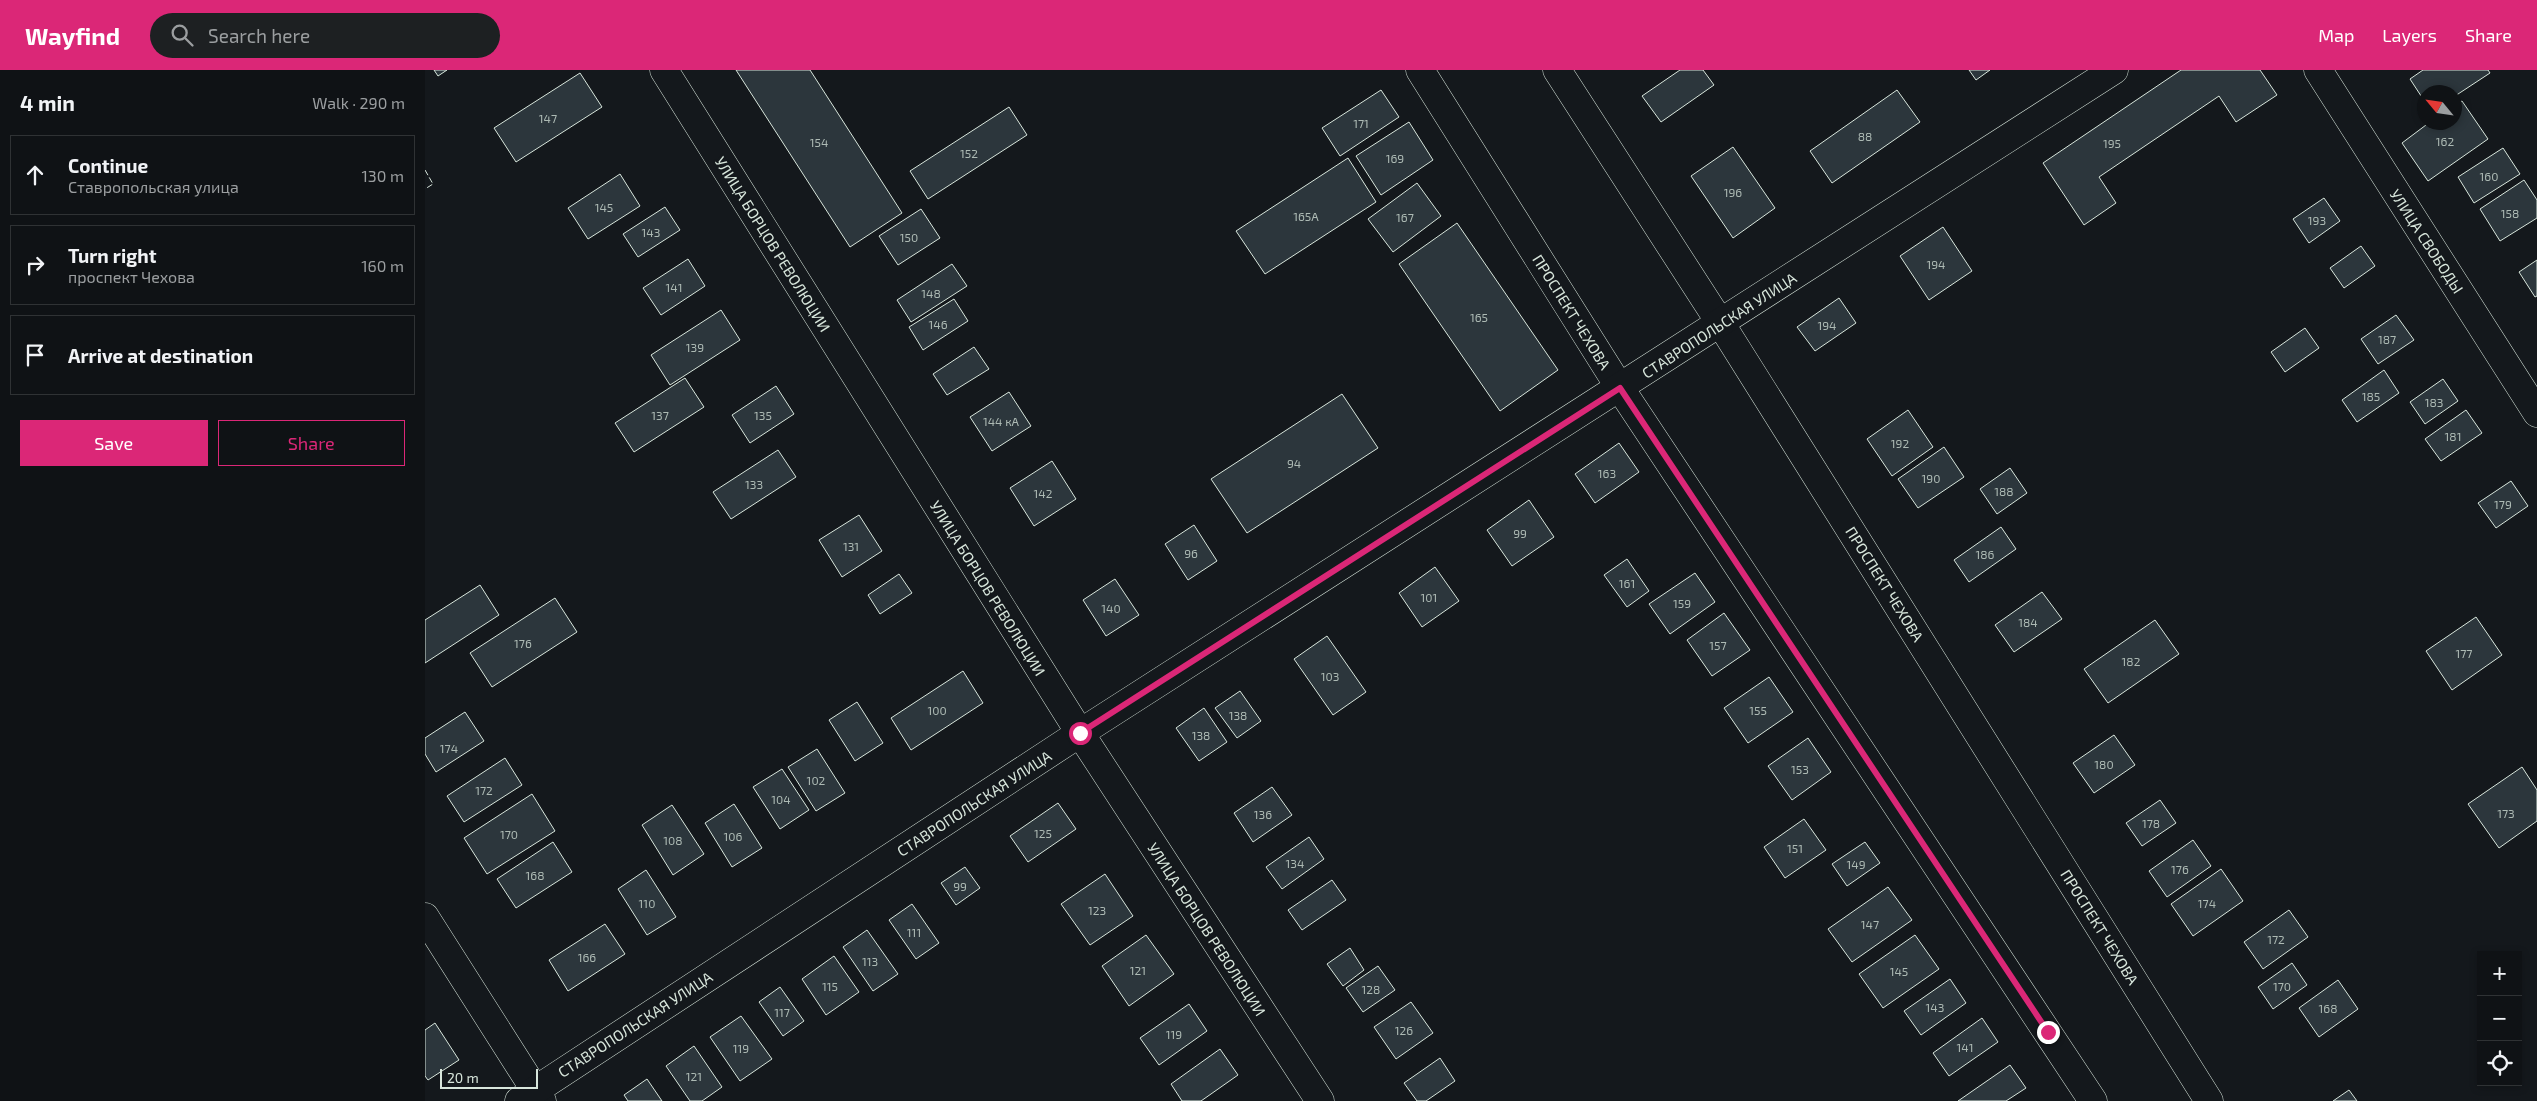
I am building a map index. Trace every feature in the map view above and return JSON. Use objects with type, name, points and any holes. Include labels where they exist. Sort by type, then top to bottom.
[{"type":"street","name":"УЛИЦА БОРЦОВ РЕВОЛЮЦИИ","points":[[664,70],[1080,733],[1319,1101]]},
{"type":"street","name":"ПРОСПЕКТ ЧЕХОВА","points":[[1420,70],[1620,388],[2093,1101]]},
{"type":"street","name":"ПРОСПЕКТ ЧЕХОВА","points":[[1557,70],[1721,324],[2209,1101]]},
{"type":"street","name":"СТАВРОПОЛЬСКАЯ УЛИЦА","points":[[532,1097],[1080,733],[1721,324],[2114,70]]},
{"type":"street","name":"УЛИЦА СВОБОДЫ","points":[[2318,70],[2537,412]]},
{"type":"street","points":[[425,918],[532,1097]]},
{"type":"building","points":[[434,70],[447,70],[438,76]]},
{"type":"building","points":[[736,70],[810,70],[902,213],[850,247]]},
{"type":"building","points":[[1680,70],[1703,70],[1714,85],[1661,122],[1642,96]]},
{"type":"building","points":[[1969,70],[1990,70],[1976,80]]},
{"type":"building","points":[[2181,70],[2260,70],[2277,95],[2236,122],[2219,96],[2099,177],[2116,203],[2084,225],[2043,163]]},
{"type":"building","points":[[2423,70],[2488,70],[2490,73],[2462,91],[2462,85],[2417,85],[2417,90],[2410,79]]},
{"type":"building","points":[[580,73],[602,107],[516,162],[494,128]]},
{"type":"building","points":[[1381,90],[1399,117],[1340,156],[1322,128]]},
{"type":"building","points":[[1897,90],[1920,122],[1832,183],[1810,151]]},
{"type":"building","points":[[2462,101],[2488,139],[2428,181],[2402,143],[2419,130],[2462,130]]},
{"type":"building","points":[[1009,107],[1027,135],[928,199],[910,171]]},
{"type":"building","points":[[1409,122],[1433,160],[1381,195],[1356,156]]},
{"type":"building","points":[[1733,147],[1775,208],[1733,238],[1691,176]]},
{"type":"building","points":[[2503,148],[2520,174],[2474,203],[2458,177]]},
{"type":"building","points":[[1348,158],[1376,202],[1265,274],[1236,231]]},
{"type":"building","points":[[620,174],[640,206],[588,239],[568,208]]},
{"type":"building","points":[[2524,180],[2537,200],[2537,218],[2500,241],[2480,209]]},
{"type":"building","points":[[1417,183],[1441,216],[1393,252],[1368,219]]},
{"type":"building","points":[[2324,198],[2340,221],[2309,243],[2293,219]]},
{"type":"building","points":[[665,207],[680,230],[638,257],[623,234]]},
{"type":"building","points":[[921,209],[940,238],[898,265],[879,236]]},
{"type":"building","points":[[1457,223],[1558,370],[1500,411],[1399,264]]},
{"type":"building","points":[[1943,227],[1972,271],[1929,300],[1900,256]]},
{"type":"building","points":[[2361,246],[2375,266],[2344,288],[2330,268]]},
{"type":"building","points":[[688,259],[705,286],[661,315],[643,288]]},
{"type":"building","points":[[2537,260],[2537,296],[2535,297],[2519,272]]},
{"type":"building","points":[[952,264],[967,286],[911,322],[897,300]]},
{"type":"building","points":[[1839,298],[1856,323],[1815,351],[1797,327]]},
{"type":"building","points":[[954,299],[968,321],[923,350],[909,327]]},
{"type":"building","points":[[721,310],[740,340],[670,385],[651,355]]},
{"type":"building","points":[[2396,315],[2414,340],[2378,364],[2361,339]]},
{"type":"building","points":[[2305,328],[2319,348],[2285,372],[2271,352]]},
{"type":"building","points":[[974,347],[989,369],[947,395],[933,374]]},
{"type":"building","points":[[2384,370],[2399,393],[2357,422],[2342,400]]},
{"type":"building","points":[[685,378],[704,407],[634,452],[615,423]]},
{"type":"building","points":[[2443,379],[2458,401],[2425,424],[2410,402]]},
{"type":"building","points":[[776,386],[794,414],[750,443],[732,415]]},
{"type":"building","points":[[1009,392],[1031,426],[992,451],[970,417]]},
{"type":"building","points":[[1342,394],[1378,448],[1247,533],[1211,479]]},
{"type":"building","points":[[1908,410],[1933,447],[1892,476],[1867,439]]},
{"type":"building","points":[[2466,410],[2482,433],[2441,461],[2425,439]]},
{"type":"building","points":[[1619,443],[1639,472],[1595,503],[1575,474]]},
{"type":"building","points":[[1944,447],[1964,477],[1918,508],[1898,479]]},
{"type":"building","points":[[778,450],[796,477],[731,519],[713,492]]},
{"type":"building","points":[[1052,461],[1076,499],[1034,526],[1010,488]]},
{"type":"building","points":[[2010,468],[2027,493],[1997,514],[1980,489]]},
{"type":"building","points":[[2511,481],[2528,506],[2496,528],[2478,503]]},
{"type":"building","points":[[1529,500],[1554,537],[1512,566],[1487,530]]},
{"type":"building","points":[[859,515],[882,551],[842,577],[819,540]]},
{"type":"building","points":[[1194,525],[1217,561],[1188,580],[1165,544]]},
{"type":"building","points":[[2001,527],[2016,549],[1969,582],[1954,560]]},
{"type":"building","points":[[1627,559],[1649,591],[1627,607],[1604,575]]},
{"type":"building","points":[[1435,567],[1459,601],[1422,627],[1399,593]]},
{"type":"building","points":[[1695,573],[1715,602],[1670,634],[1649,604]]},
{"type":"building","points":[[899,574],[912,593],[880,614],[868,595]]},
{"type":"building","points":[[1115,579],[1139,615],[1106,636],[1083,600]]},
{"type":"building","points":[[480,585],[499,615],[425,663],[425,620]]},
{"type":"building","points":[[2042,592],[2062,619],[2014,652],[1995,625]]},
{"type":"building","points":[[555,598],[577,632],[492,687],[470,653]]},
{"type":"building","points":[[1724,613],[1750,650],[1712,676],[1687,640]]},
{"type":"building","points":[[2476,617],[2502,655],[2452,690],[2426,651]]},
{"type":"building","points":[[2155,620],[2179,654],[2108,703],[2084,669]]},
{"type":"building","points":[[1327,636],[1366,692],[1333,715],[1294,659]]},
{"type":"building","points":[[963,671],[983,703],[911,750],[891,718]]},
{"type":"building","points":[[1769,677],[1793,712],[1748,743],[1724,708]]},
{"type":"building","points":[[1240,691],[1261,721],[1237,738],[1215,708]]},
{"type":"building","points":[[857,702],[883,743],[855,761],[829,720]]},
{"type":"building","points":[[1204,708],[1227,742],[1199,761],[1176,728]]},
{"type":"building","points":[[465,712],[484,741],[436,772],[425,754],[425,738]]},
{"type":"building","points":[[2114,735],[2135,765],[2094,793],[2073,763]]},
{"type":"building","points":[[1808,738],[1831,772],[1792,800],[1768,766]]},
{"type":"building","points":[[817,749],[845,793],[816,811],[788,767]]},
{"type":"building","points":[[505,758],[522,785],[464,822],[447,796]]},
{"type":"building","points":[[2522,767],[2537,790],[2537,821],[2499,848],[2468,804]]},
{"type":"building","points":[[782,769],[809,810],[780,829],[753,787]]},
{"type":"building","points":[[1272,787],[1292,815],[1253,842],[1234,813]]},
{"type":"building","points":[[532,794],[555,831],[487,874],[464,838]]},
{"type":"building","points":[[2160,800],[2176,823],[2142,846],[2126,823]]},
{"type":"building","points":[[1058,803],[1076,829],[1028,862],[1010,836]]},
{"type":"building","points":[[734,804],[762,848],[732,867],[705,823]]},
{"type":"building","points":[[672,805],[704,854],[673,875],[642,825]]},
{"type":"building","points":[[1804,819],[1826,850],[1785,878],[1764,847]]},
{"type":"building","points":[[1309,837],[1324,859],[1282,889],[1266,867]]},
{"type":"building","points":[[2193,840],[2211,866],[2167,897],[2149,871]]},
{"type":"building","points":[[553,842],[572,872],[516,908],[497,879]]},
{"type":"building","points":[[1865,842],[1880,863],[1847,886],[1832,864]]},
{"type":"building","points":[[965,867],[980,888],[956,905],[941,883]]},
{"type":"building","points":[[2221,869],[2243,901],[2193,936],[2171,904]]},
{"type":"building","points":[[646,870],[676,917],[647,935],[618,889]]},
{"type":"building","points":[[1105,874],[1133,916],[1090,945],[1061,904]]},
{"type":"building","points":[[1332,880],[1346,900],[1302,930],[1288,910]]},
{"type":"building","points":[[1888,887],[1912,920],[1852,962],[1828,929]]},
{"type":"building","points":[[912,904],[939,943],[916,959],[889,920]]},
{"type":"building","points":[[2289,910],[2308,937],[2263,969],[2244,942]]},
{"type":"building","points":[[605,924],[625,954],[568,991],[549,960]]},
{"type":"building","points":[[867,930],[898,974],[873,991],[843,947]]},
{"type":"building","points":[[1146,935],[1174,974],[1129,1006],[1102,966]]},
{"type":"building","points":[[1915,935],[1939,969],[1883,1008],[1859,974]]},
{"type":"building","points":[[1350,948],[1364,970],[1343,986],[1327,964]]},
{"type":"building","points":[[834,956],[859,992],[826,1015],[802,979]]},
{"type":"building","points":[[2292,963],[2307,985],[2273,1009],[2258,987]]},
{"type":"building","points":[[1378,966],[1395,990],[1363,1012],[1346,988]]},
{"type":"building","points":[[1950,979],[1966,1003],[1921,1035],[1904,1011]]},
{"type":"building","points":[[2338,980],[2358,1009],[2319,1037],[2299,1008]]},
{"type":"building","points":[[780,987],[804,1021],[783,1036],[759,1002]]},
{"type":"building","points":[[1411,1002],[1433,1033],[1396,1059],[1374,1027]]},
{"type":"building","points":[[1189,1004],[1207,1031],[1159,1065],[1140,1038]]},
{"type":"building","points":[[741,1016],[772,1059],[740,1081],[710,1037]]},
{"type":"building","points":[[1982,1018],[1998,1042],[1949,1076],[1933,1053]]},
{"type":"building","points":[[435,1023],[459,1060],[428,1080],[425,1076],[425,1030]]},
{"type":"building","points":[[694,1046],[722,1087],[702,1101],[690,1101],[666,1066]]},
{"type":"building","points":[[1220,1049],[1238,1075],[1201,1101],[1182,1101],[1171,1084]]},
{"type":"building","points":[[1440,1058],[1455,1081],[1426,1101],[1417,1101],[1404,1083]]},
{"type":"building","points":[[2010,1065],[2026,1088],[2006,1101],[1958,1101]]},
{"type":"building","points":[[647,1079],[662,1101],[628,1101],[624,1095]]},
{"type":"building","points":[[2349,1090],[2357,1101],[2333,1101]]},
{"type":"fence","points":[[425,170],[433,184],[425,189]]},
{"type":"route","points":[[1080,733],[1620,388],[2048,1032]]}]
